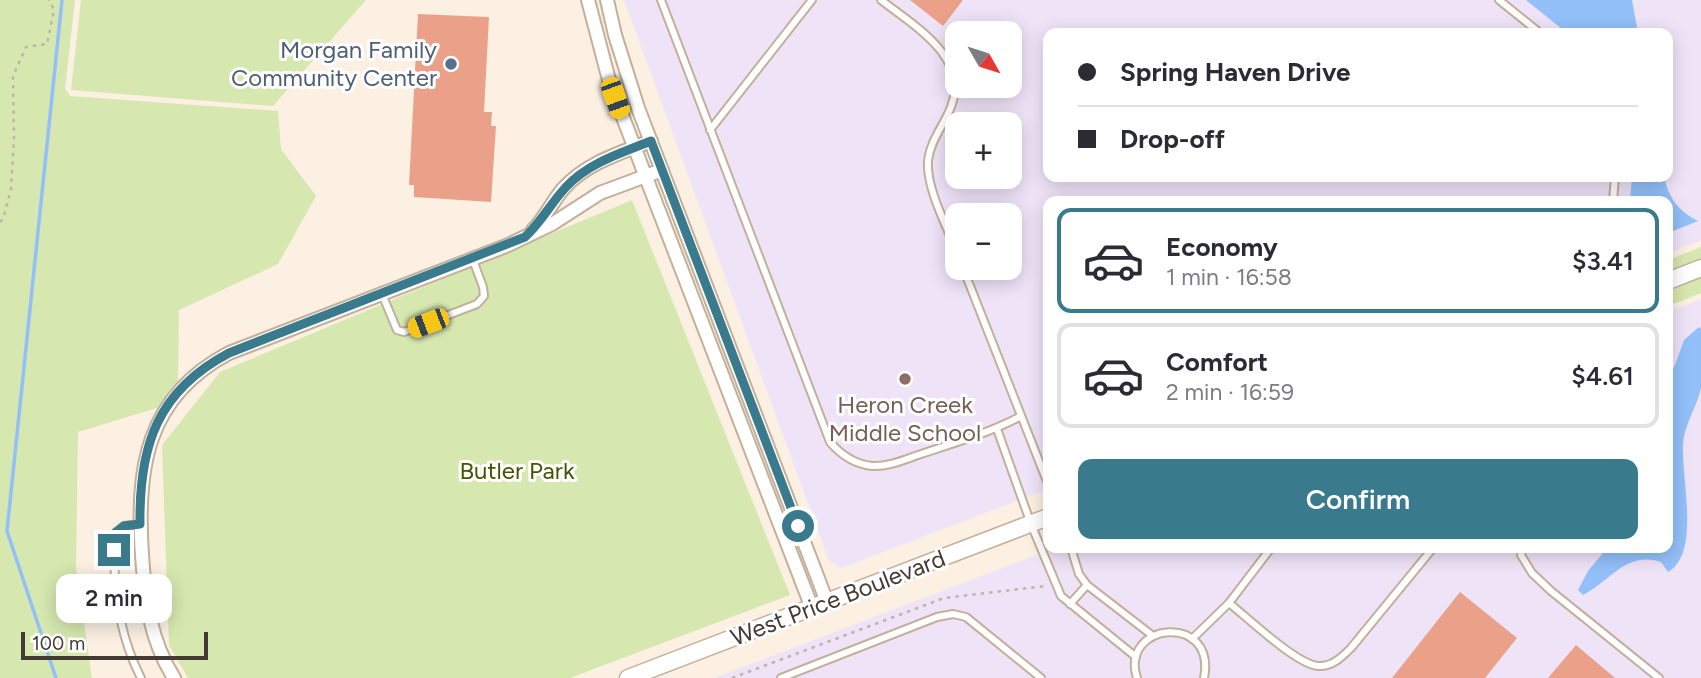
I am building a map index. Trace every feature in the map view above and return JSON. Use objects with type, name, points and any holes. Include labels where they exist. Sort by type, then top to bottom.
[{"type":"street","points":[[588,0],[609,80],[634,148],[819,605]]},
{"type":"street","points":[[607,0],[627,75],[819,605]]},
{"type":"street","points":[[525,237],[540,223],[572,180],[596,164],[651,141]]},
{"type":"street","points":[[174,678],[159,651],[149,620],[143,570],[140,492],[148,445],[163,412],[185,385],[214,361],[229,353],[525,237],[552,224],[600,193],[662,170]]},
{"type":"street","points":[[1673,279],[1701,268]]},
{"type":"street","name":"West Price Boulevard","points":[[628,678],[1043,519]]},
{"type":"lane","points":[[661,0],[825,432],[837,451],[863,465],[886,466],[997,429],[1021,416]]},
{"type":"lane","points":[[710,130],[813,0]]},
{"type":"lane","points":[[881,0],[940,48],[953,72],[954,97],[932,145],[928,170],[945,220]]},
{"type":"lane","points":[[1499,0],[1534,28]]},
{"type":"lane","points":[[382,293],[397,330],[404,332],[477,304],[484,296],[472,259]]},
{"type":"lane","points":[[968,280],[1043,471]]},
{"type":"lane","points":[[997,429],[1031,524],[1061,596],[1136,657]]},
{"type":"lane","points":[[140,524],[124,526],[115,533],[113,567],[120,618],[132,661],[141,678]]},
{"type":"lane","points":[[1073,553],[1079,574],[1087,584],[1153,636]]},
{"type":"lane","points":[[1192,639],[1228,603],[1267,553]]},
{"type":"lane","points":[[1228,603],[1303,662],[1320,666],[1337,661],[1351,648],[1429,553]]},
{"type":"lane","points":[[1521,553],[1532,573],[1551,591],[1659,678]]},
{"type":"lane","points":[[1070,604],[1087,584]]},
{"type":"lane","points":[[781,678],[937,617],[953,614],[966,617],[1041,678]]},
{"type":"lane","points":[[1137,678],[1136,657],[1142,645],[1153,636],[1166,631],[1180,632],[1192,639],[1201,649],[1206,663],[1204,678]]},
{"type":"path","points":[[0,222],[11,189],[14,140],[13,76],[26,47],[47,44],[54,10],[49,0]]},
{"type":"shaded area","name":"Heron Creek Middle School","points":[[624,0],[1701,0],[1701,241],[1673,251],[1673,196],[1043,196],[1043,491],[841,568],[829,561]]},
{"type":"shaded area","points":[[1701,299],[1701,678],[714,678],[1043,553],[1673,553],[1673,310]]},
{"type":"green space","points":[[0,0],[75,0],[65,89],[70,96],[278,111],[281,149],[316,196],[278,264],[179,310],[178,382],[157,408],[78,432],[76,568],[92,678],[0,678]]},
{"type":"green space","points":[[81,0],[366,0],[273,106],[71,90]]},
{"type":"green space","name":"Butler Park","points":[[632,200],[790,595],[570,678],[188,678],[169,645],[162,445],[220,372]]},
{"type":"green space","points":[[1701,247],[1701,260],[1673,271],[1673,258]]},
{"type":"green space","points":[[1701,276],[1701,293],[1673,304],[1673,286]]},
{"type":"water","points":[[1526,0],[1632,0],[1637,28],[1561,28]]},
{"type":"water","points":[[1632,182],[1666,182],[1672,196],[1630,196]]},
{"type":"water","points":[[1673,199],[1685,213],[1698,221],[1673,231]]},
{"type":"water","points":[[1699,327],[1701,329],[1701,388],[1683,444],[1687,514],[1684,549],[1678,562],[1668,572],[1661,562],[1638,560],[1583,595],[1578,590],[1588,571],[1603,553],[1673,553],[1673,368],[1684,340]]},
{"type":"building","points":[[910,0],[963,0],[943,26]]},
{"type":"building","name":"Morgan Family Community Center","points":[[418,14],[489,17],[484,112],[492,112],[491,126],[496,126],[491,202],[414,197],[414,185],[409,185]]},
{"type":"building","points":[[1460,592],[1517,638],[1485,678],[1392,678]]},
{"type":"building","points":[[1576,645],[1615,678],[1548,678]]},
{"type":"waterway","points":[[56,678],[7,531],[62,0]]},
{"type":"place","name":"Morgan Family Community Center","points":[[451,64]]},
{"type":"place","name":"Heron Creek Middle School","points":[[905,379]]},
{"type":"route","points":[[114,550],[115,533],[124,526],[140,524],[141,475],[148,445],[163,412],[185,385],[214,361],[525,237],[540,223],[564,189],[582,172],[651,141],[798,526]]}]
